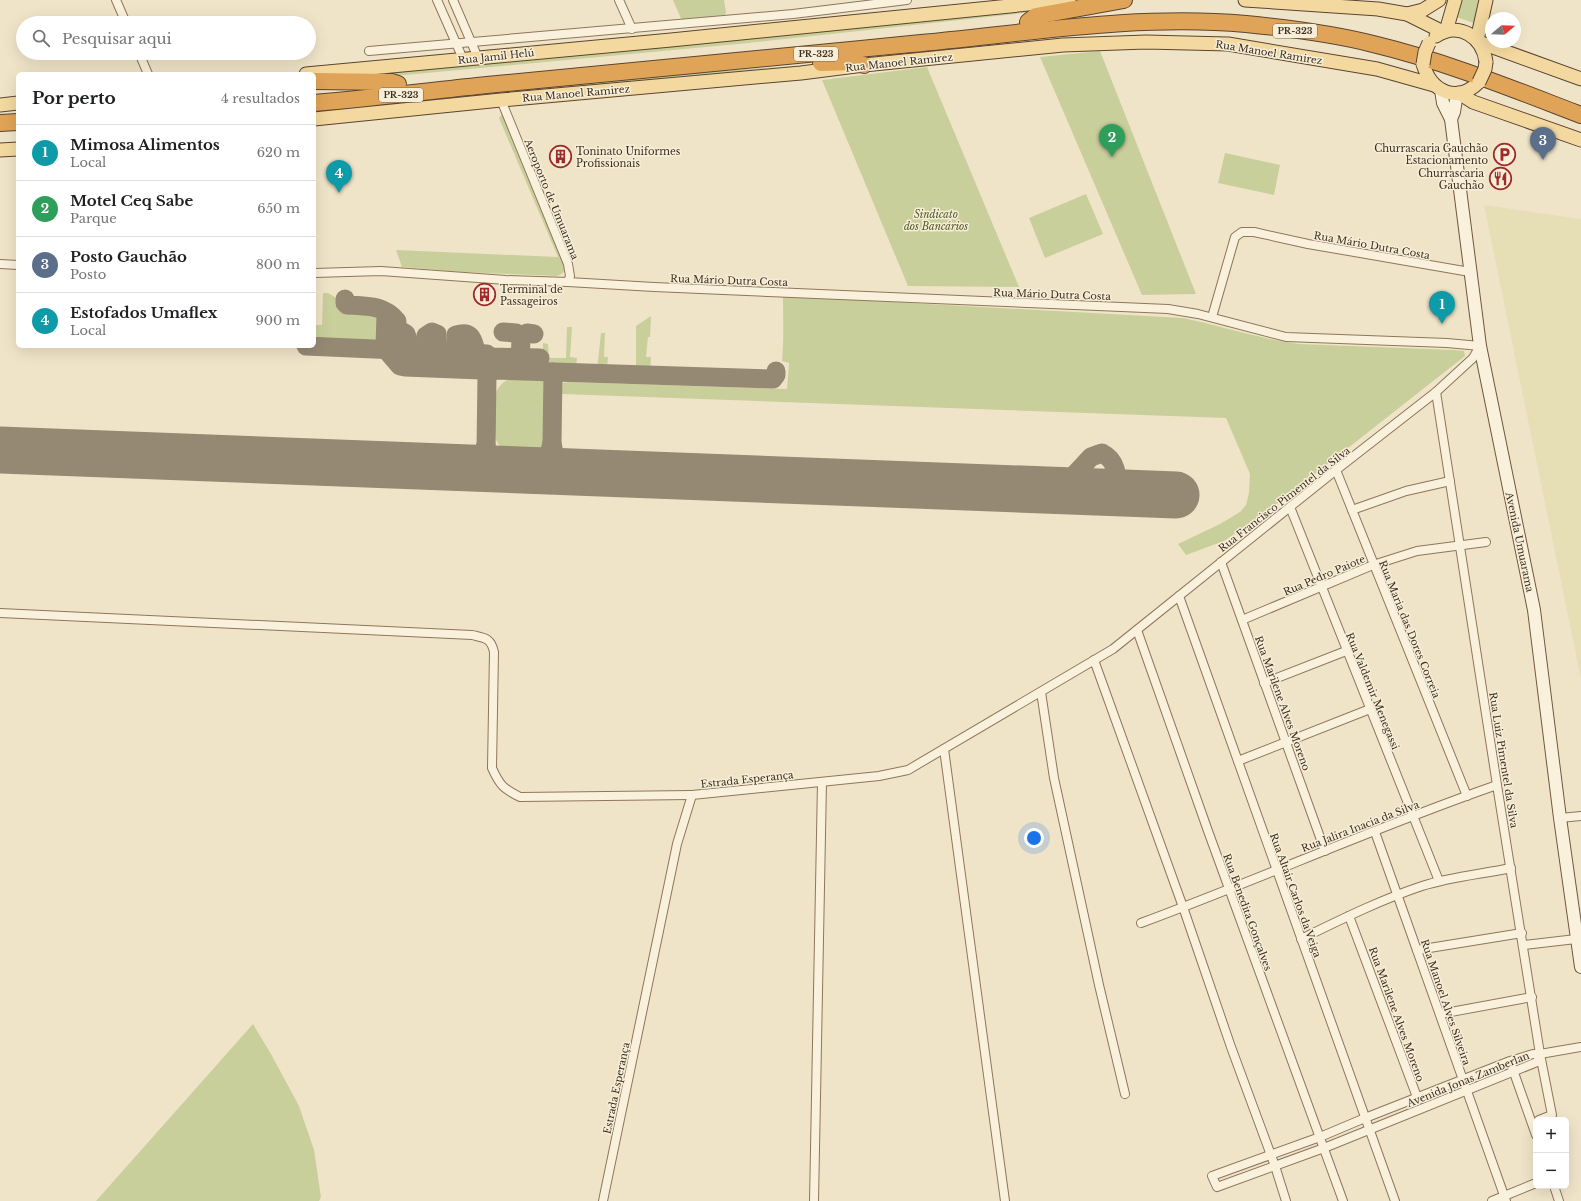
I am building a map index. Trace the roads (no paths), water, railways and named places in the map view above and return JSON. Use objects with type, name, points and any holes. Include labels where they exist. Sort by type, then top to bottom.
[{"type":"highway","points":[[1028,22],[1036,16],[1124,0]]},
{"type":"highway","name":"PR-323","points":[[316,93],[1133,12],[1200,12],[1243,14],[1363,32],[1404,42],[1443,54],[1581,104]]},
{"type":"highway","name":"PR-323","points":[[316,104],[488,85],[754,60],[1100,24],[1151,21],[1246,24],[1370,43],[1396,50],[1492,82],[1581,115]]},
{"type":"highway","points":[[754,60],[767,64],[855,62],[864,65]]},
{"type":"highway","points":[[317,77],[392,82],[398,84]]},
{"type":"highway","points":[[0,123],[16,122]]},
{"type":"highway","points":[[0,133],[16,131]]},
{"type":"main road","name":"Rua Jamil Helú","points":[[317,77],[463,59],[671,40],[1069,0]]},
{"type":"main road","points":[[1245,0],[1378,10],[1406,14],[1445,32]]},
{"type":"main road","points":[[1406,14],[1423,10],[1439,0]]},
{"type":"main road","points":[[1445,32],[1455,0]]},
{"type":"main road","points":[[1458,93],[1468,90],[1479,82],[1483,76],[1486,62],[1485,54],[1478,41],[1486,0]]},
{"type":"main road","points":[[1581,79],[1478,41],[1463,31],[1455,30],[1445,32],[1429,43],[1425,52],[1423,64],[1429,79],[1437,87],[1458,93],[1473,102],[1581,140]]},
{"type":"main road","name":"Rua Manoel Ramirez","points":[[316,120],[501,100],[801,73],[864,65],[1063,45],[1146,42],[1228,44],[1377,69],[1437,87]]},
{"type":"main road","points":[[0,105],[16,103]]},
{"type":"main road","points":[[0,150],[16,149]]},
{"type":"street","points":[[116,0],[123,16]]},
{"type":"street","points":[[437,0],[463,59]]},
{"type":"street","points":[[453,0],[478,58]]},
{"type":"street","points":[[619,0],[632,29]]},
{"type":"street","points":[[369,51],[794,14],[907,0]]},
{"type":"street","points":[[142,60],[147,72]]},
{"type":"street","name":"Avenida Umuarama","points":[[1437,87],[1451,119],[1480,346],[1534,610],[1560,818],[1579,939],[1581,967]]},
{"type":"street","name":"Avenida Umuarama","points":[[1451,119],[1458,93]]},
{"type":"street","name":"Aeroporto de Umuarama","points":[[501,100],[568,264],[570,276],[568,282]]},
{"type":"street","name":"Rua Mário Dutra Costa","points":[[568,282],[654,287],[1168,308],[1212,317],[1235,237],[1242,232],[1254,232],[1308,244],[1470,272]]},
{"type":"street","points":[[0,264],[16,265]]},
{"type":"street","points":[[316,273],[381,271],[506,280],[568,282]]},
{"type":"street","points":[[1212,317],[1286,337],[1480,346]]},
{"type":"street","name":"Rua Francisco Pimentel da Silva","points":[[1094,660],[1113,649],[1336,470],[1436,392],[1473,358],[1480,346]]},
{"type":"street","name":"Rua Luiz Pimentel da Silva","points":[[1436,392],[1540,1054],[1552,1115],[1546,1117]]},
{"type":"street","name":"Rua Maria das Dores Correia","points":[[1336,470],[1467,796]]},
{"type":"street","points":[[1352,510],[1406,491],[1450,481]]},
{"type":"street","name":"Rua Valdemir Menegassi","points":[[1290,507],[1346,651],[1439,881]]},
{"type":"street","name":"Rua Pedro Paiote","points":[[1242,620],[1373,565],[1418,551],[1486,542]]},
{"type":"street","name":"Rua Marilene Alves Moreno","points":[[1222,562],[1325,851]]},
{"type":"street","name":"Rua Altair Carlos da Veiga","points":[[1179,596],[1395,1201]]},
{"type":"street","points":[[0,613],[472,635],[483,637],[489,640],[494,652],[492,768],[496,778],[505,789],[520,797],[692,795]]},
{"type":"street","name":"Rua Benedita Gonçalves","points":[[1137,630],[1229,889],[1343,1201]]},
{"type":"street","points":[[1264,683],[1346,651]]},
{"type":"street","points":[[1094,660],[1183,907],[1231,1047],[1275,1166],[1286,1201]]},
{"type":"street","name":"Estrada Esperança","points":[[603,1201],[677,844],[692,795],[879,776],[908,770],[1094,660]]},
{"type":"street","points":[[1041,692],[1054,778],[1124,1094]]},
{"type":"street","points":[[1238,761],[1370,709]]},
{"type":"street","points":[[944,749],[1005,1201]]},
{"type":"street","points":[[814,1201],[822,782]]},
{"type":"street","name":"Rua Jalira Inacia da Silva","points":[[1140,922],[1183,907],[1497,785]]},
{"type":"street","points":[[1560,818],[1581,816]]},
{"type":"street","name":"Rua Manoel Alves Silveira","points":[[1375,832],[1505,1199]]},
{"type":"street","points":[[1301,939],[1398,895],[1439,881],[1511,868]]},
{"type":"street","name":"Rua Marilene Alves Moreno","points":[[1349,916],[1416,1097]]},
{"type":"street","points":[[1417,950],[1522,933]]},
{"type":"street","points":[[1524,945],[1579,939]]},
{"type":"street","points":[[1440,1014],[1532,997]]},
{"type":"street","points":[[1540,1054],[1581,1047]]},
{"type":"street","name":"Avenida Jonas Zamberlan","points":[[1533,1054],[1540,1054],[1537,1062],[1324,1148],[1217,1187],[1212,1176],[1320,1137],[1365,1118],[1510,1061],[1533,1054]]},
{"type":"street","points":[[1510,1061],[1533,1117]]},
{"type":"street","points":[[1492,1201],[1505,1199],[1533,1185]]},
{"type":"street","points":[[1555,1189],[1559,1201]]},
{"type":"place","name":"Churrascaria Gauchão Estacionamento","points":[[1504,154]]},
{"type":"place","name":"Toninato Uniformes Profissionais","points":[[560,157]]},
{"type":"place","name":"Motel Ceq Sabe","points":[[1112,157]]},
{"type":"place","name":"Posto Gauchão","points":[[1543,160]]},
{"type":"place","name":"Churrascaria Gauchão","points":[[1500,179]]},
{"type":"place","name":"Estofados Umaflex","points":[[339,193]]},
{"type":"place","name":"Terminal de Passageiros","points":[[484,295]]},
{"type":"place","name":"Mimosa Alimentos","points":[[1442,324]]},
{"type":"park label","name":"Sindicato dos Bancários","points":[[936,220]]}]
